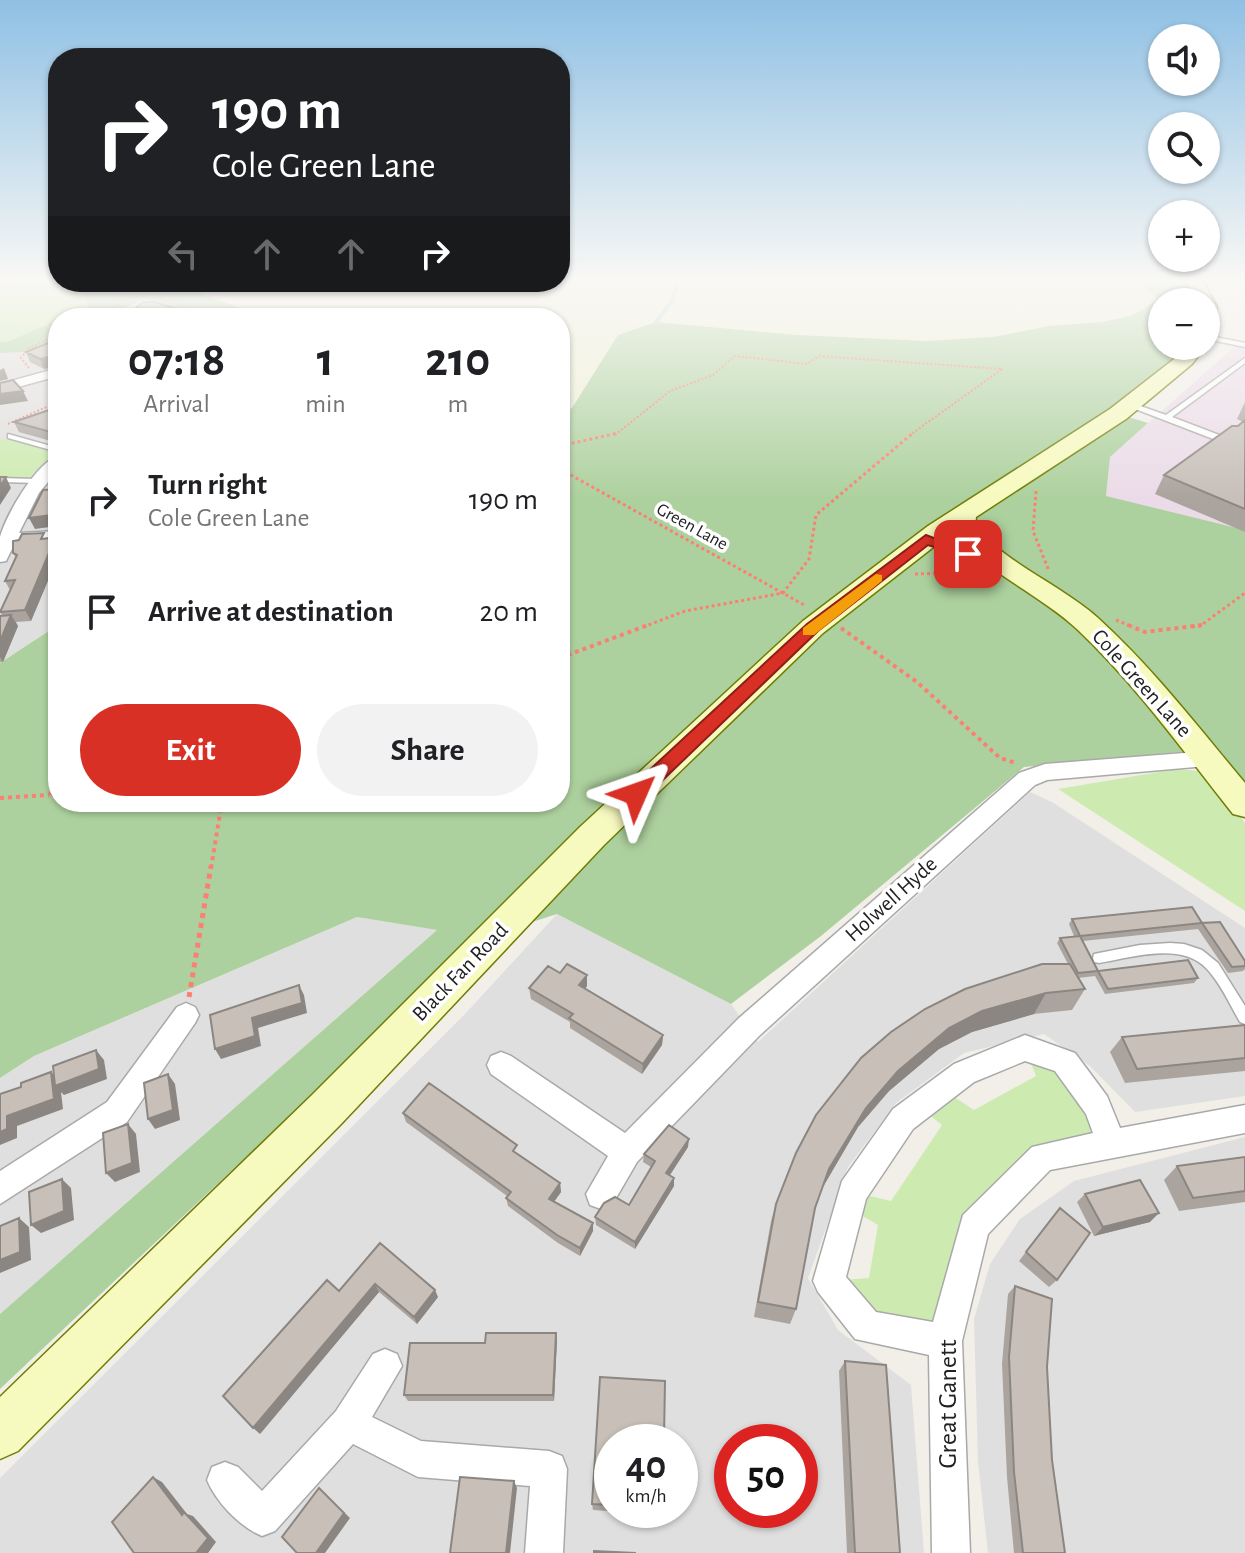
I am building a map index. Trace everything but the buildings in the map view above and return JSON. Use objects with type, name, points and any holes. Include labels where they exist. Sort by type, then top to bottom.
[{"type":"main road","points":[[932,535],[1127,407],[1185,360]]},
{"type":"main road","name":"Cole Green Lane","points":[[964,513],[963,527],[968,536],[1012,580]]},
{"type":"main road","name":"Cole Green Lane","points":[[932,535],[990,560],[1012,580],[1089,625],[1210,759],[1245,805]]},
{"type":"main road","name":"Black Fan Road","points":[[0,1433],[327,1109],[592,836],[813,627],[932,535]]},
{"type":"street","points":[[0,388],[48,375]]},
{"type":"street","points":[[0,557],[24,501],[48,471]]},
{"type":"street","points":[[9,538],[48,536]]},
{"type":"street","name":"Holwell Hyde","points":[[601,1194],[627,1152],[749,1027],[1027,779],[1045,772],[1210,759]]},
{"type":"street","points":[[0,1189],[117,1112],[186,1015]]},
{"type":"street","points":[[945,1341],[867,1327],[829,1281],[853,1192],[903,1119],[964,1073],[1025,1048],[1065,1062],[1097,1106],[1112,1145]]},
{"type":"street","points":[[501,1065],[627,1152]]},
{"type":"street","name":"Great Ganett","points":[[951,1553],[945,1341],[974,1226],[1042,1157],[1245,1119]]},
{"type":"street","points":[[225,1480],[262,1518],[348,1423],[385,1366]]},
{"type":"street","points":[[348,1423],[418,1459],[549,1469],[544,1553]]},
{"type":"lane","points":[[1167,418],[1245,360]]},
{"type":"lane","points":[[1127,407],[1153,418]]},
{"type":"lane","points":[[1127,407],[1167,418],[1224,440]]},
{"type":"lane","points":[[11,436],[48,447]]},
{"type":"lane","points":[[0,480],[37,481]]},
{"type":"lane","points":[[1099,958],[1175,949],[1193,952],[1208,961],[1245,1018]]},
{"type":"path","points":[[570,444],[614,436],[670,391],[713,375],[735,356],[807,364],[819,356],[1002,369],[929,419],[816,515],[809,559],[783,593],[685,611],[570,654]]},
{"type":"path","points":[[1042,463],[1034,497],[1033,531],[1052,576]]},
{"type":"path","name":"Green Lane","points":[[570,475],[810,609]]},
{"type":"path","points":[[913,575],[951,573],[1012,580]]},
{"type":"path","points":[[1108,616],[1145,632],[1200,626],[1245,593]]},
{"type":"path","points":[[832,622],[917,682],[1000,758],[1045,772]]},
{"type":"path","points":[[0,798],[48,795]]},
{"type":"path","points":[[186,1015],[220,812]]},
{"type":"shaded area","points":[[0,353],[48,353],[48,632],[0,663]]},
{"type":"shaded area","points":[[1227,353],[1245,353],[1245,530],[1106,497],[1110,457]]},
{"type":"shaded area","points":[[1030,792],[1052,802],[1245,928],[1245,1096],[1135,1112],[1090,1066],[1044,1034],[964,1053],[896,1103],[848,1167],[808,1278],[838,1330],[911,1385],[924,1553],[0,1553],[0,1478],[464,1015],[557,914],[731,1004],[758,1042]]},
{"type":"shaded area","points":[[357,917],[437,930],[0,1314],[0,1078],[34,1056]]},
{"type":"shaded area","points":[[1245,1137],[1245,1553],[988,1553],[978,1462],[974,1319],[990,1264],[1020,1219],[1074,1181]]},
{"type":"green space","points":[[570,353],[606,353],[572,408],[570,409]]},
{"type":"green space","points":[[606,353],[1148,353],[1148,360],[1178,360],[1119,414],[1148,423],[1110,457],[1106,496],[1245,530],[1245,795],[1211,749],[1024,767],[821,936],[731,1004],[557,914],[476,940],[0,1389],[0,1314],[437,930],[357,917],[34,1056],[0,1078],[0,663],[48,632],[48,812],[570,812],[570,409]]},
{"type":"green space","points":[[0,439],[48,451],[48,460],[27,479],[0,478]]},
{"type":"green space","points":[[1177,769],[1199,771],[1213,778],[1245,823],[1245,911],[1058,789]]},
{"type":"green space","points":[[1025,1048],[1065,1062],[1112,1145],[1042,1157],[974,1226],[945,1341],[867,1327],[829,1281],[869,1278],[878,1225],[849,1208],[853,1192],[891,1201],[942,1125],[919,1107],[942,1089],[974,1110],[1036,1076]]},
{"type":"slow traffic","points":[[809,631],[876,578]]},
{"type":"route","points":[[636,794],[813,627],[926,540],[968,554]]}]
